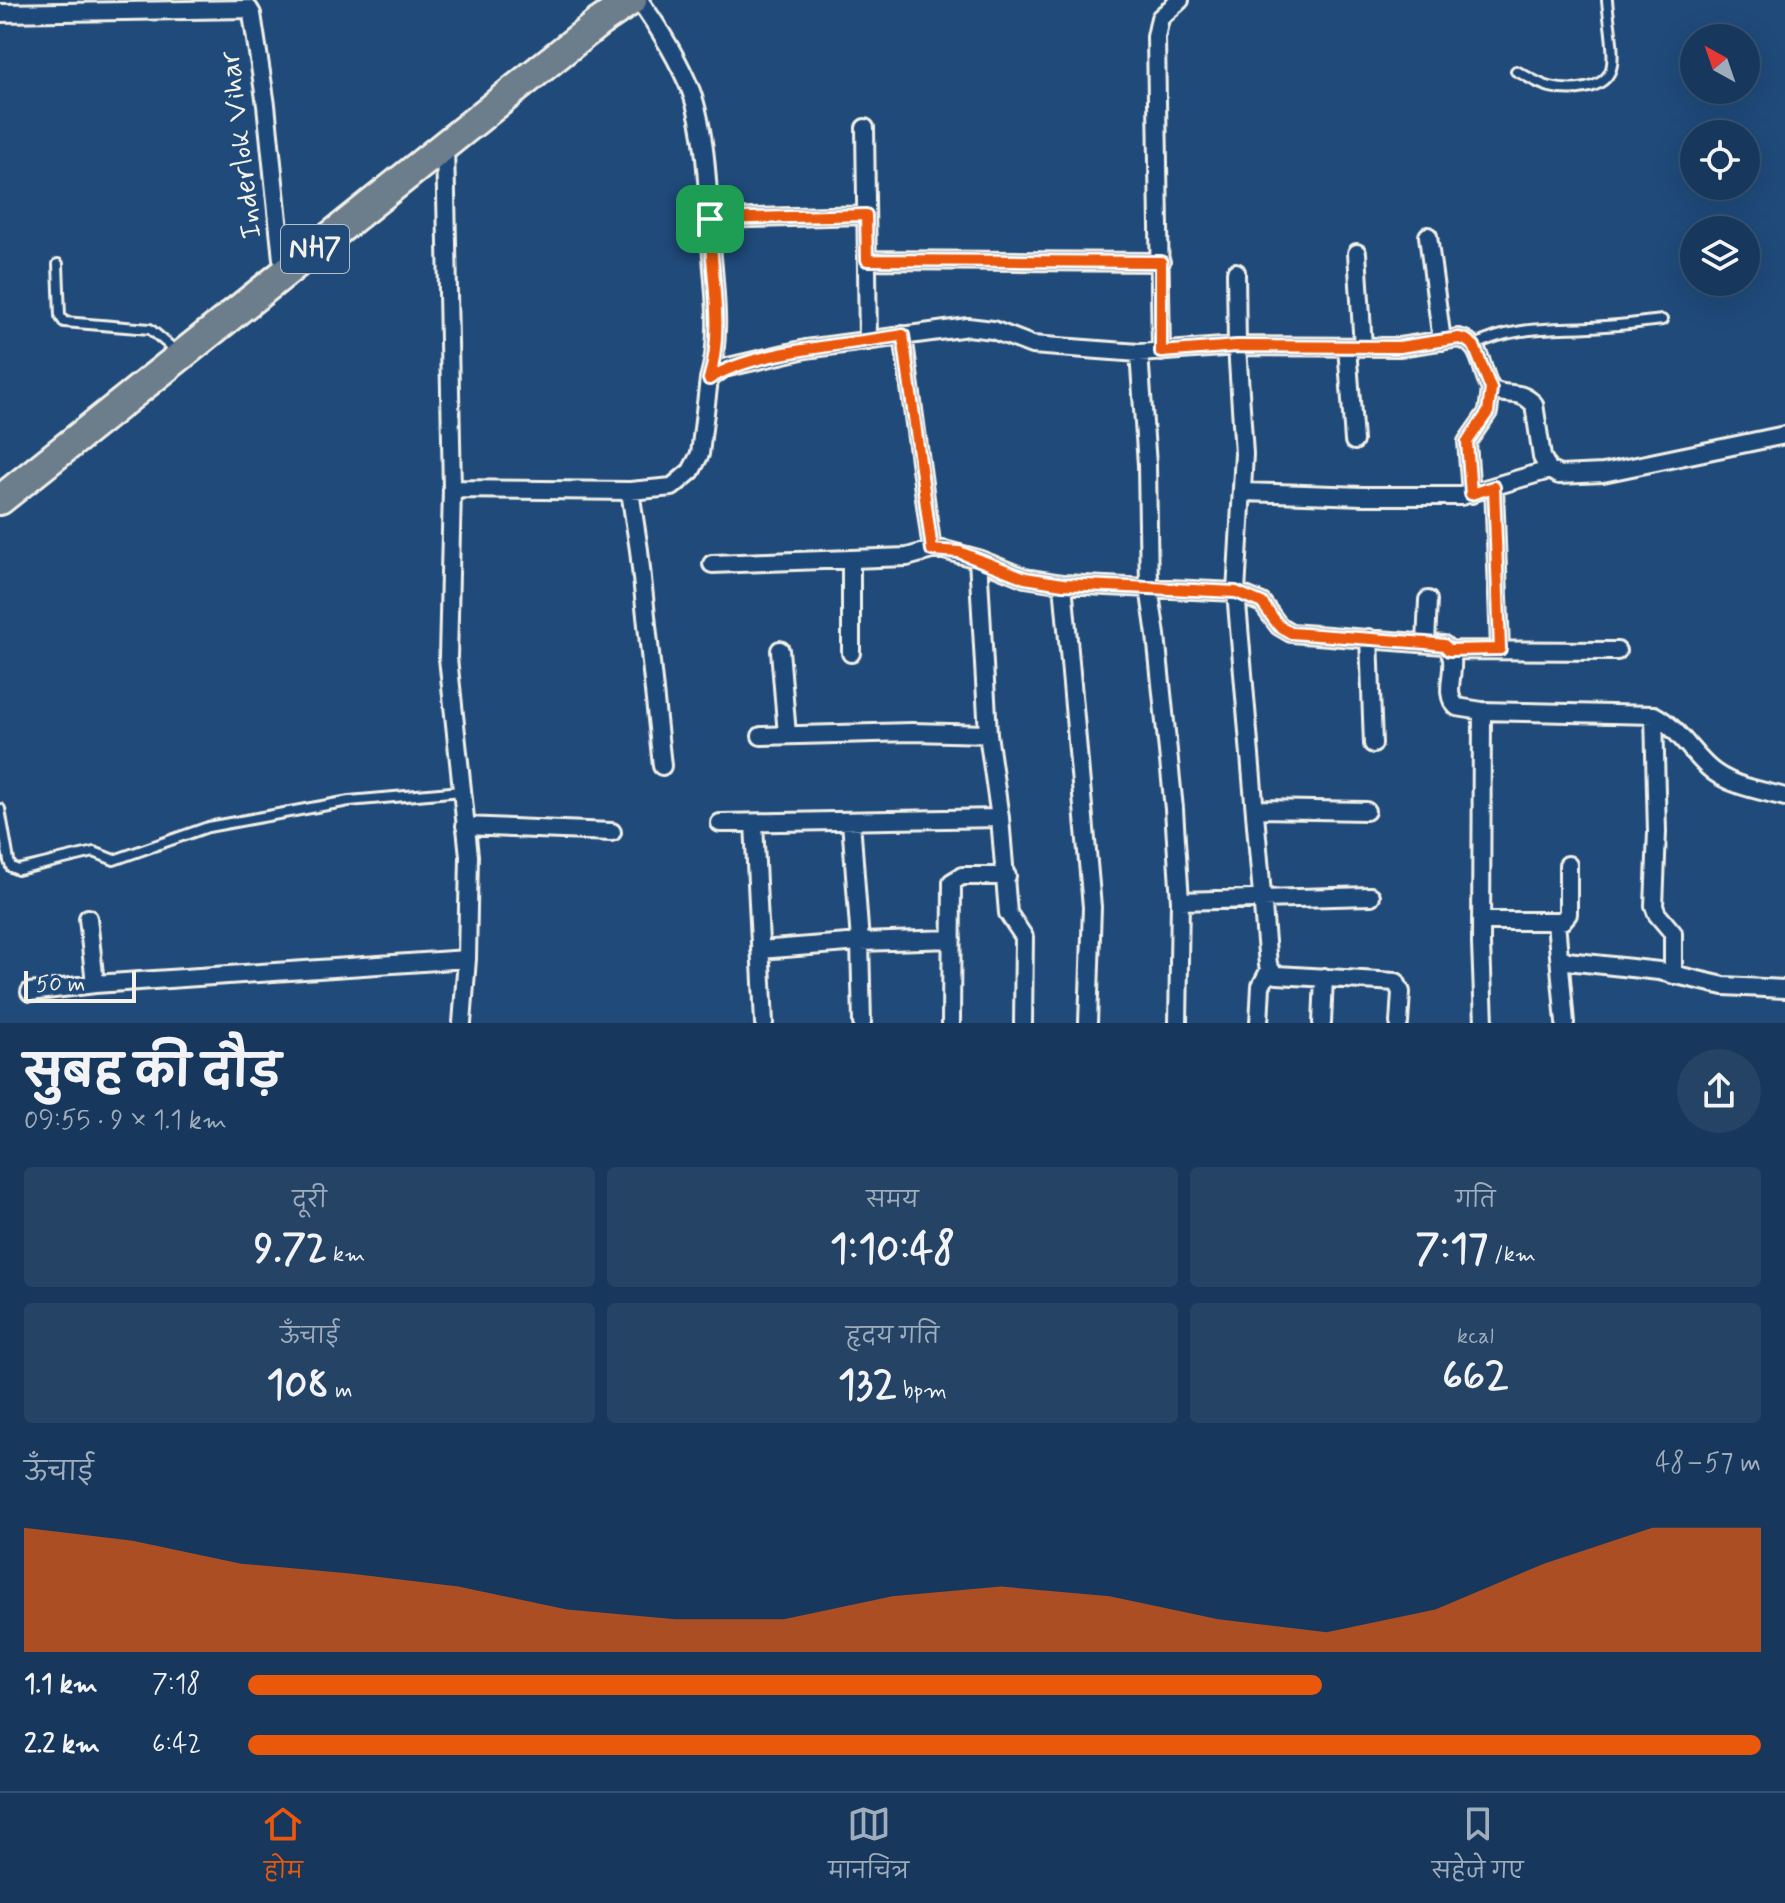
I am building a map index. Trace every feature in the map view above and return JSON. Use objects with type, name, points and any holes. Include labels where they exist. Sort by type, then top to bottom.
[{"type":"highway","name":"NH7","points":[[0,500],[445,145],[600,0]]},
{"type":"highway","name":"NH7","points":[[0,478],[497,94],[632,0]]},
{"type":"street","points":[[452,489],[630,491],[672,487],[691,471],[700,454],[716,332],[710,219],[698,117],[690,90],[658,28],[639,0]]},
{"type":"street","points":[[1161,352],[1156,37],[1160,18],[1180,0]]},
{"type":"street","points":[[0,13],[73,6]]},
{"type":"street","name":"Inderlok Vihar","points":[[73,6],[244,7],[250,10],[266,105],[282,259]]},
{"type":"street","points":[[865,128],[868,341]]},
{"type":"street","points":[[445,145],[452,489],[448,658],[469,856],[462,1023]]},
{"type":"street","points":[[710,219],[866,215]]},
{"type":"street","points":[[1428,236],[1442,341]]},
{"type":"street","points":[[1354,441],[1357,253]]},
{"type":"street","points":[[867,260],[1161,262]]},
{"type":"street","points":[[1236,272],[1244,454],[1236,592],[1270,969],[1261,986],[1259,1023]]},
{"type":"street","points":[[709,379],[724,368],[806,349],[983,327],[1032,345],[1139,353],[1237,346],[1399,347],[1459,338],[1474,346],[1491,389],[1488,412],[1467,442],[1471,494]]},
{"type":"street","points":[[903,335],[932,550]]},
{"type":"street","points":[[1139,353],[1147,465],[1149,587],[1174,809],[1180,901],[1178,1023]]},
{"type":"street","points":[[1491,389],[1520,393],[1534,404],[1539,447],[1549,470],[1559,475],[1603,473],[1785,435]]},
{"type":"street","points":[[1244,492],[1461,496],[1549,470]]},
{"type":"street","points":[[1494,487],[1500,649]]},
{"type":"street","points":[[630,491],[662,766]]},
{"type":"street","points":[[712,564],[907,557],[932,550],[959,552],[1025,578],[1063,584],[1236,592],[1262,603],[1279,626],[1291,633],[1444,645],[1449,650],[1452,664],[1452,702],[1457,707],[1482,711],[1654,715],[1672,728],[1708,767],[1726,780],[1785,797]]},
{"type":"street","points":[[851,559],[851,653]]},
{"type":"street","points":[[978,559],[988,734],[1007,876],[1008,913],[1024,937],[1023,1023]]},
{"type":"street","points":[[1063,584],[1092,907],[1088,1023]]},
{"type":"street","points":[[1426,643],[1428,600]]},
{"type":"street","points":[[1369,638],[1373,744]]},
{"type":"street","points":[[780,650],[787,735]]},
{"type":"street","points":[[1449,650],[1617,651]]},
{"type":"street","points":[[1482,711],[1484,1023]]},
{"type":"street","points":[[1654,715],[1657,832],[1654,906],[1673,933],[1673,975]]},
{"type":"street","points":[[761,736],[912,732],[988,734]]},
{"type":"street","points":[[1256,809],[1366,811]]},
{"type":"street","points":[[720,823],[1000,818]]},
{"type":"street","points":[[851,821],[860,942],[862,1023]]},
{"type":"street","points":[[754,823],[764,1023]]},
{"type":"street","points":[[465,826],[612,832]]},
{"type":"street","points":[[1481,921],[1556,922],[1566,919],[1568,865]]},
{"type":"street","points":[[951,1023],[954,879],[962,876],[1007,876]]},
{"type":"street","points":[[1180,901],[1371,896]]},
{"type":"street","points":[[88,918],[95,984]]},
{"type":"street","points":[[1556,922],[1565,1023]]},
{"type":"street","points":[[760,950],[952,939]]},
{"type":"street","points":[[1559,956],[1567,961],[1673,975],[1724,986],[1785,989]]},
{"type":"street","points":[[30,992],[95,984],[467,959]]},
{"type":"street","points":[[1270,969],[1277,975],[1396,982],[1401,992],[1399,1023]]},
{"type":"street","points":[[1322,1023],[1324,977]]},
{"type":"lane","points":[[1516,71],[1561,89],[1594,86],[1606,78],[1613,64],[1607,0]]},
{"type":"lane","points":[[58,264],[60,316],[64,322],[150,329],[170,346]]},
{"type":"lane","points":[[1474,346],[1491,338],[1523,331],[1662,320]]},
{"type":"lane","points":[[0,809],[9,861],[11,867],[18,870],[94,852],[114,860],[199,829],[349,801],[462,791]]},
{"type":"route","points":[[866,215],[867,260],[1161,262],[1161,352],[1237,346],[1399,347],[1459,338],[1470,342],[1479,354],[1491,389],[1488,412],[1467,442],[1471,494],[1494,487],[1500,649],[1449,650],[1444,645],[1426,643],[1291,633],[1279,626],[1262,603],[1246,594],[1063,584],[1025,578],[959,552],[932,550],[903,335],[806,349],[724,368],[709,379],[714,362],[716,332],[710,219],[866,215]]}]
